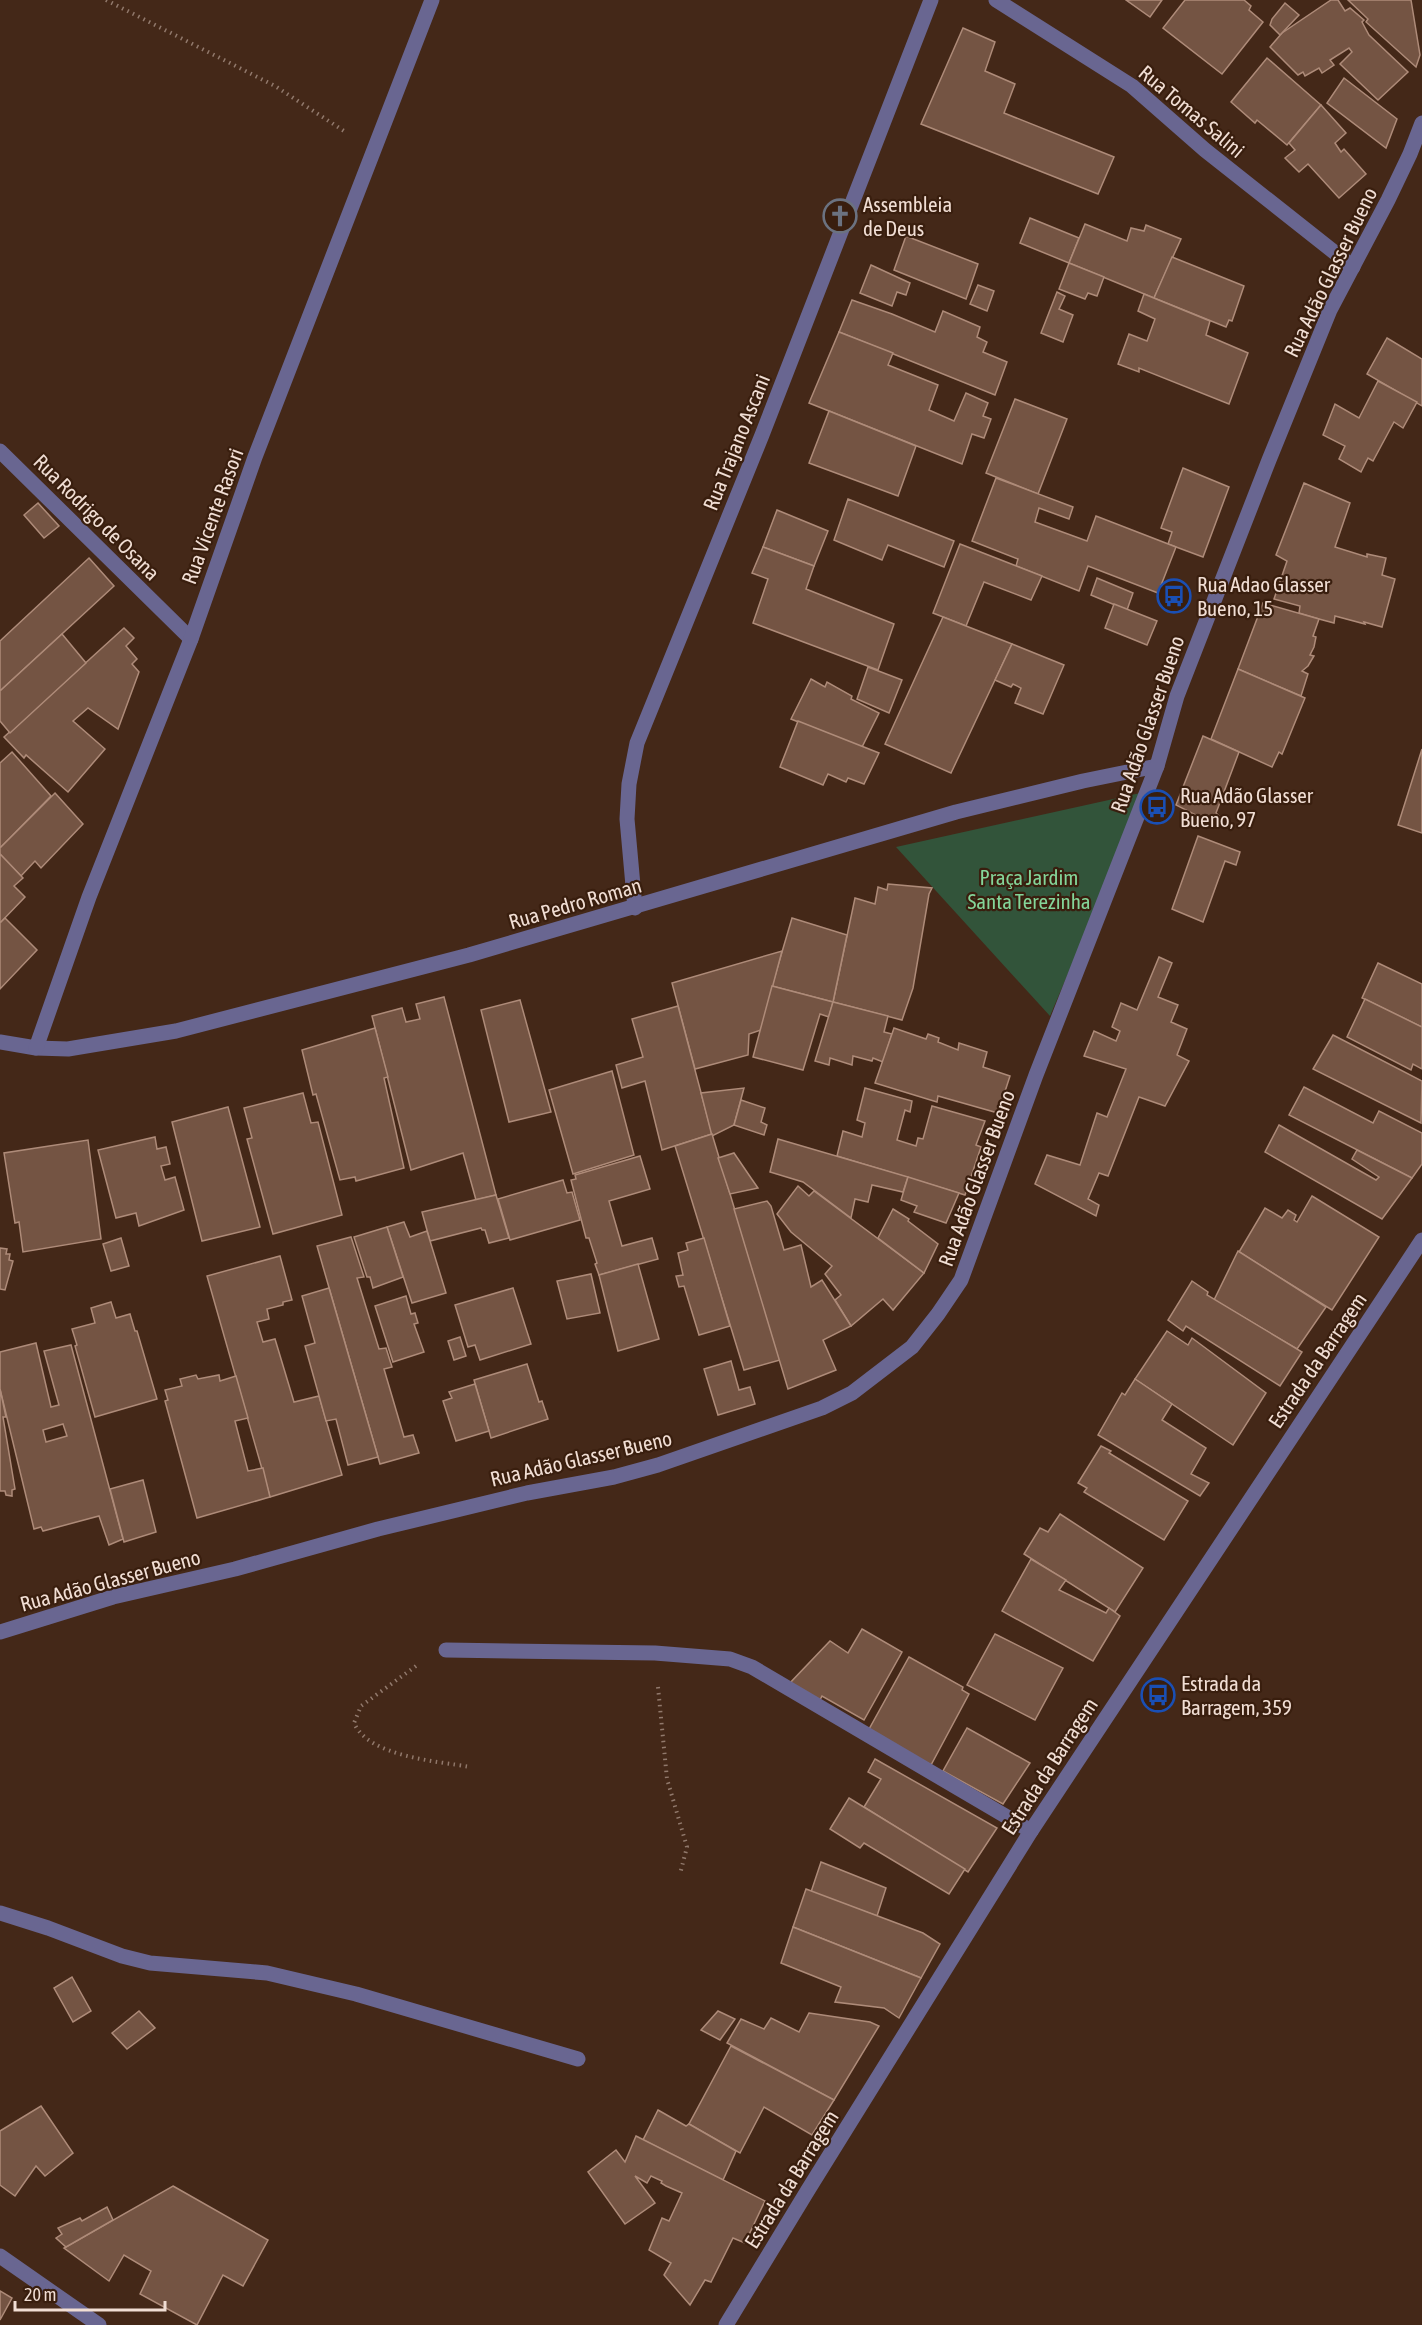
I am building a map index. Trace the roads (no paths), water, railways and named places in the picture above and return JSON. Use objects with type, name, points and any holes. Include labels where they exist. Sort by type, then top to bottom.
[{"type":"street","name":"Rua Vicente Rasori","points":[[36,1048],[93,887],[191,639],[255,457],[432,0]]},
{"type":"street","name":"Rua Trajano Ascani","points":[[635,908],[627,819],[629,784],[637,743],[762,435],[931,0]]},
{"type":"street","name":"Rua Tomas Salini","points":[[996,0],[1132,86],[1205,150],[1353,267]]},
{"type":"street","name":"Rua Adão Glasser Bueno","points":[[0,1632],[113,1597],[236,1569],[457,1509],[614,1477],[658,1465],[822,1408],[852,1393],[912,1347],[961,1280],[1036,1075],[1157,766],[1177,696],[1269,460],[1330,310],[1388,200],[1422,123]]},
{"type":"street","name":"Rua Rodrigo de Osana","points":[[0,451],[191,639]]},
{"type":"street","name":"Rua Pedro Roman","points":[[0,1042],[36,1048],[68,1049],[176,1031],[469,955],[956,812],[1083,781],[1157,766]]},
{"type":"street","name":"Estrada da Barragem","points":[[726,2325],[807,2190],[1031,1831],[1422,1240]]},
{"type":"street","points":[[446,1650],[655,1653],[730,1659],[752,1667],[1031,1831]]},
{"type":"street","points":[[0,1913],[48,1928],[122,1956],[150,1963],[267,1973],[356,1994],[578,2059]]},
{"type":"street","points":[[0,2256],[99,2325]]},
{"type":"place","name":"Assembleia de Deus","points":[[840,216]]},
{"type":"place","name":"Rua Adao Glasser Bueno, 15","points":[[1174,596]]},
{"type":"place","name":"Rua Adão Glasser Bueno, 97","points":[[1157,807]]},
{"type":"place","name":"Estrada da Barragem, 359","points":[[1158,1695]]},
{"type":"park label","name":"Praça Jardim Santa Terezinha","points":[[1029,889]]}]
